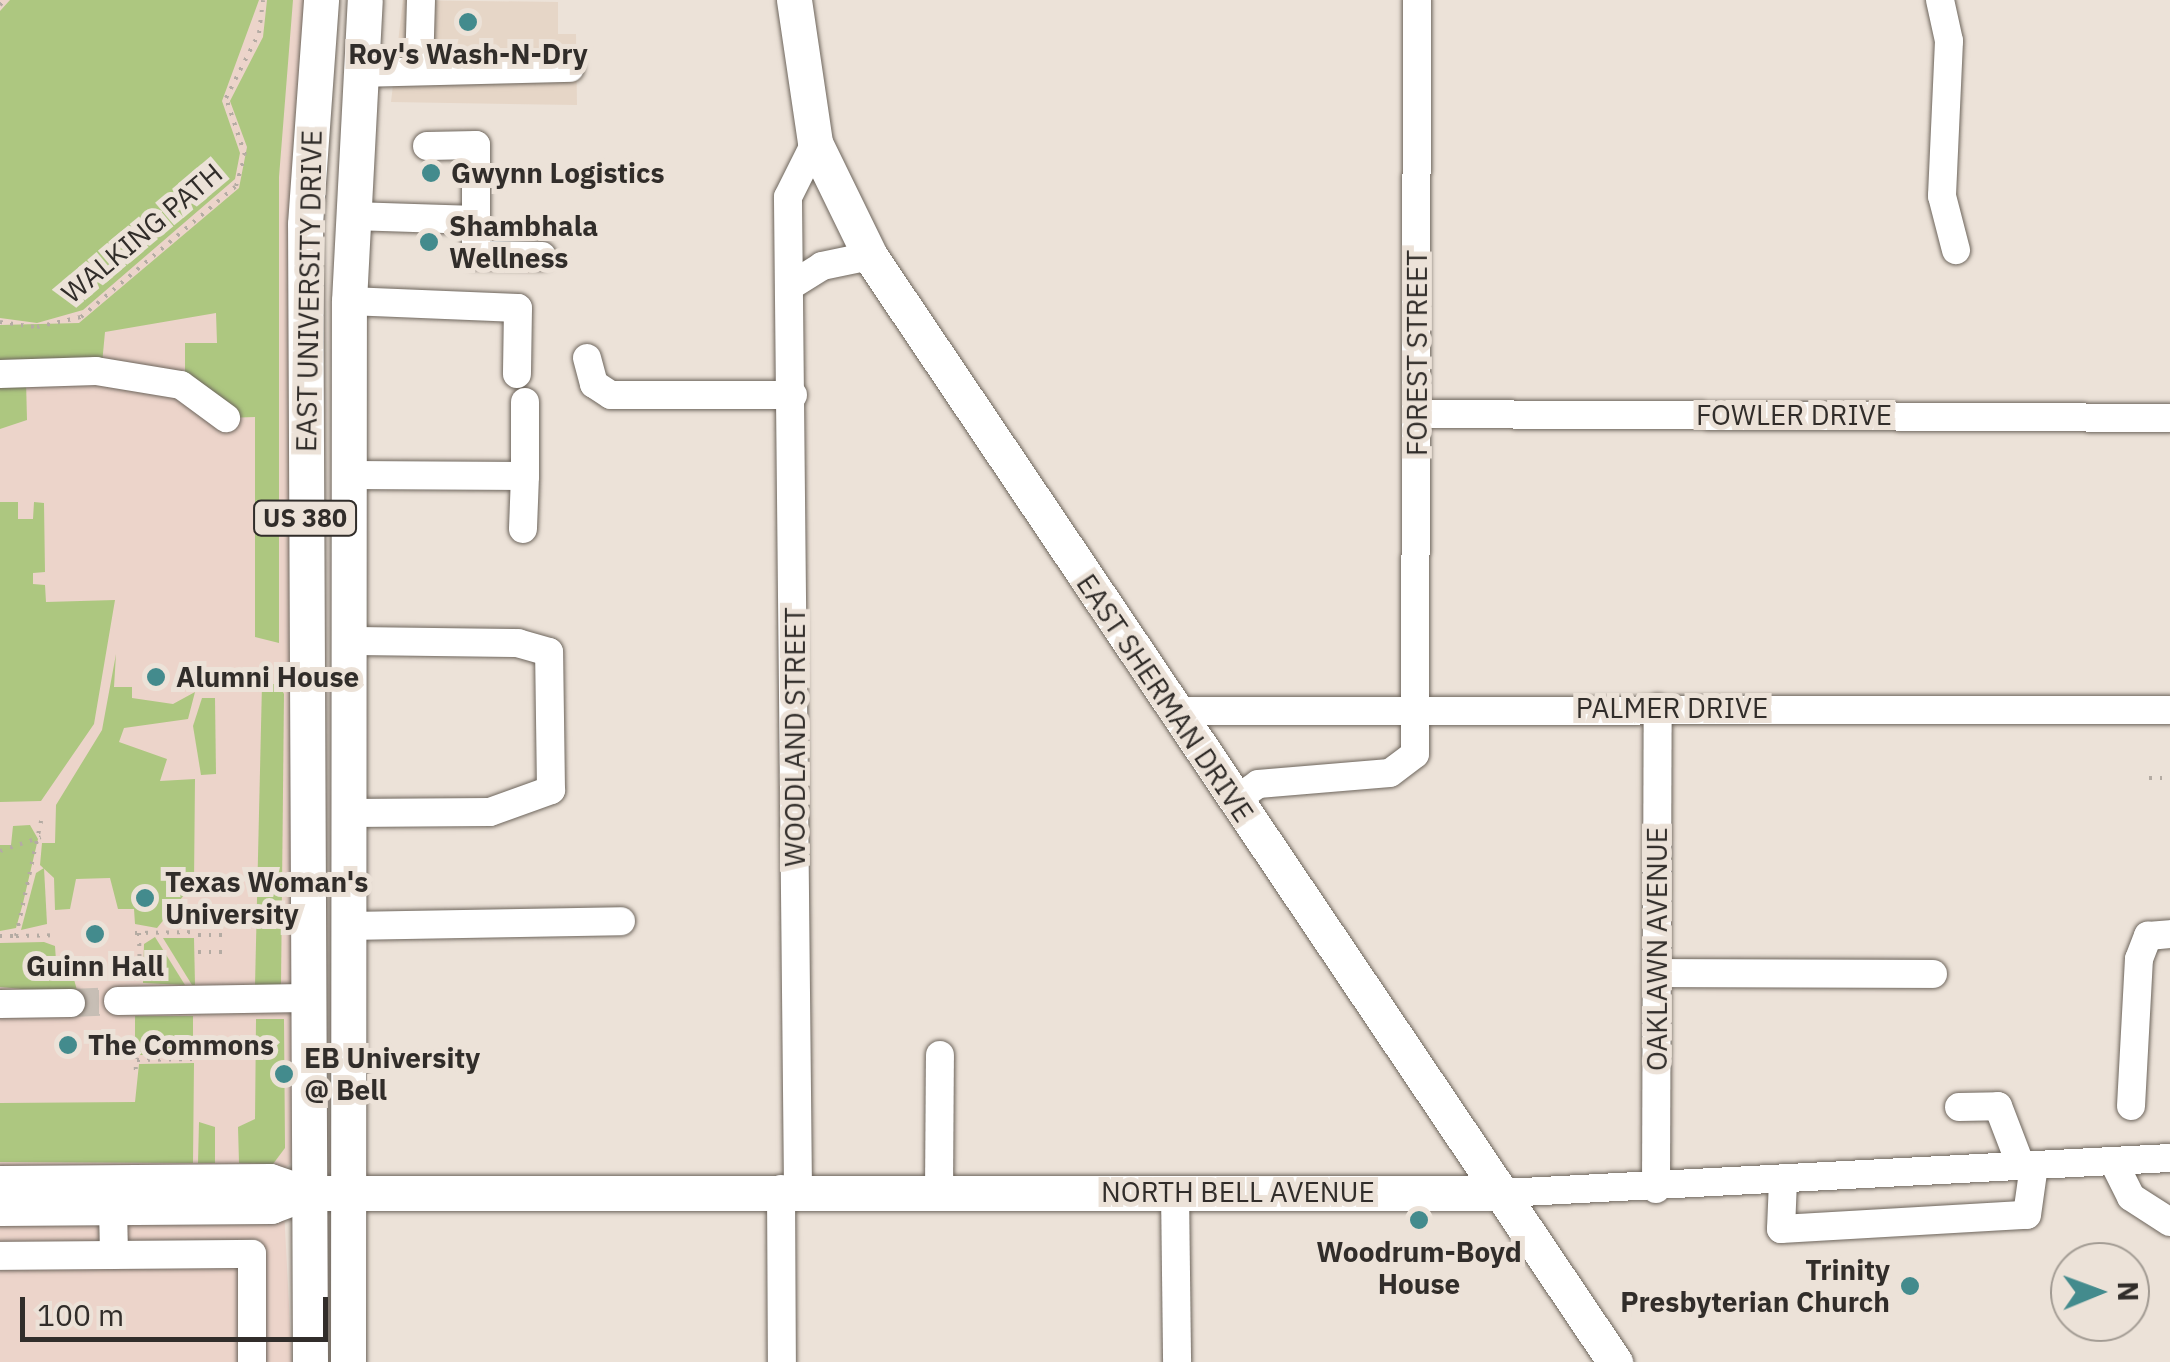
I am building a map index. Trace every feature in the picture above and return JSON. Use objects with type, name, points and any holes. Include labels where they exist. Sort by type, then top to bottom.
[{"type":"main road","name":"EAST UNIVERSITY DRIVE","points":[[310,1362],[305,1193],[305,224],[321,0]]},
{"type":"main road","name":"EAST UNIVERSITY DRIVE","points":[[348,1362],[349,301],[365,0]]},
{"type":"main road","name":"EAST SHERMAN DRIVE","points":[[794,0],[814,143],[870,256],[1615,1362]]},
{"type":"main road","name":"NORTH BELL AVENUE","points":[[0,1182],[270,1181],[305,1193],[789,1189],[1504,1193]]},
{"type":"main road","name":"NORTH BELL AVENUE","points":[[0,1208],[271,1206],[305,1193]]},
{"type":"street","points":[[418,71],[421,0]]},
{"type":"street","name":"FOREST STREET","points":[[1234,801],[1258,784],[1390,773],[1414,754],[1417,0]]},
{"type":"street","points":[[1940,0],[1950,41],[1942,196],[1956,250]]},
{"type":"street","points":[[361,73],[570,68]]},
{"type":"street","name":"WOODLAND STREET","points":[[782,1362],[789,1189],[793,395],[788,198],[814,143]]},
{"type":"street","points":[[428,146],[476,145],[476,255],[542,256]]},
{"type":"street","points":[[352,216],[476,220]]},
{"type":"street","points":[[792,285],[822,266],[870,256]]},
{"type":"street","points":[[349,301],[518,308],[517,374]]},
{"type":"street","points":[[587,358],[589,376],[611,395],[793,395]]},
{"type":"street","points":[[0,374],[96,371],[181,385],[226,418]]},
{"type":"street","points":[[523,528],[525,402]]},
{"type":"street","name":"FOWLER DRIVE","points":[[1417,414],[2170,418]]},
{"type":"street","points":[[351,476],[525,476]]},
{"type":"street","points":[[349,813],[490,812],[551,790],[549,652],[518,643],[351,641]]},
{"type":"street","name":"PALMER DRIVE","points":[[1174,712],[1416,706],[2170,710]]},
{"type":"street","name":"OAKLAWN AVENUE","points":[[1656,1189],[1658,708]]},
{"type":"street","points":[[348,926],[620,921]]},
{"type":"street","points":[[2131,1106],[2139,959],[2148,936],[2170,934]]},
{"type":"street","points":[[1657,973],[1934,974]]},
{"type":"street","points":[[118,1002],[305,998]]},
{"type":"street","points":[[0,1004],[71,1002]]},
{"type":"street","points":[[939,1190],[940,1055]]},
{"type":"street","points":[[1782,1181],[1782,1229],[2026,1215],[2027,1166],[1998,1106],[1958,1106]]},
{"type":"street","name":"NORTH BELL AVENUE","points":[[1504,1193],[1656,1189],[2170,1158]]},
{"type":"street","points":[[2113,1161],[2130,1198],[2170,1222]]},
{"type":"street","points":[[1176,1191],[1177,1362]]},
{"type":"street","points":[[113,1207],[114,1255]]},
{"type":"street","points":[[0,1256],[252,1254],[252,1362]]},
{"type":"path","name":"WALKING PATH","points":[[0,322],[37,327],[81,317],[236,186],[244,154],[226,98],[259,33],[263,0]]},
{"type":"path","points":[[200,686],[226,685]]},
{"type":"path","points":[[2149,778],[2170,778]]},
{"type":"path","points":[[16,936],[42,820]]},
{"type":"path","points":[[0,852],[41,837]]},
{"type":"path","points":[[157,988],[140,988],[137,933],[226,935]]},
{"type":"path","points":[[0,936],[55,935]]},
{"type":"path","points":[[198,952],[226,952]]},
{"type":"path","points":[[135,1046],[136,1070]]},
{"type":"path","points":[[137,1060],[198,1059]]},
{"type":"shaded area","name":"Texas Woman's University","points":[[0,0],[304,0],[291,1163],[282,1171],[292,1362],[0,1362]]},
{"type":"shaded area","points":[[403,0],[558,2],[558,34],[576,34],[577,105],[391,102]]},
{"type":"green space","points":[[10,0],[259,0],[222,101],[240,153],[235,179],[83,310],[37,323],[0,318],[0,11]]},
{"type":"green space","points":[[267,0],[293,0],[279,177],[279,643],[255,637],[255,417],[226,418],[185,384],[185,343],[217,343],[216,313],[105,332],[102,364],[0,368],[0,325],[79,323],[239,188],[247,147],[230,101],[263,37]]},
{"type":"green space","points":[[26,381],[27,420],[0,429],[0,382]]},
{"type":"green space","points":[[0,502],[18,502],[18,519],[33,519],[34,502],[44,503],[45,572],[33,573],[33,584],[45,585],[46,602],[115,600],[94,724],[41,801],[0,802]]},
{"type":"green space","points":[[116,654],[114,687],[132,687],[132,698],[173,704],[195,692],[188,719],[124,728],[119,742],[167,759],[160,781],[195,779],[194,883],[157,928],[135,924],[134,909],[118,909],[110,878],[76,879],[70,909],[55,910],[54,878],[40,865],[42,843],[55,843],[56,805],[102,730]]},
{"type":"green space","points":[[262,684],[279,684],[284,694],[281,985],[255,986]]},
{"type":"green space","points":[[202,698],[215,698],[216,774],[201,775],[193,726]]},
{"type":"green space","points":[[30,825],[38,839],[16,928],[0,931],[0,845],[11,845],[13,826]]},
{"type":"green space","points":[[44,868],[47,924],[21,930],[36,873]]},
{"type":"green space","points":[[155,937],[185,985],[143,983],[144,944]]},
{"type":"green space","points":[[163,938],[194,938],[195,985],[192,985]]},
{"type":"green space","points":[[44,942],[55,946],[56,961],[69,961],[78,994],[0,987],[0,943]]},
{"type":"green space","points":[[135,1016],[193,1016],[193,1055],[135,1055]]},
{"type":"green space","points":[[256,1019],[284,1019],[285,1148],[273,1164],[239,1163],[238,1127],[255,1119]]},
{"type":"green space","points":[[194,1063],[193,1163],[0,1162],[0,1103],[135,1102],[139,1064]]},
{"type":"green space","points":[[199,1122],[215,1127],[215,1163],[198,1163]]},
{"type":"tunnel","points":[[71,1003],[118,1001]]},
{"type":"place","name":"Roy's Wash-N-Dry","points":[[468,22]]},
{"type":"place","name":"Gwynn Logistics","points":[[431,173]]},
{"type":"place","name":"Shambhala Wellness","points":[[429,242]]},
{"type":"place","name":"Alumni House","points":[[156,677]]},
{"type":"place","name":"Texas Woman's University","points":[[145,898]]},
{"type":"place","name":"Guinn Hall","points":[[95,934]]},
{"type":"place","name":"The Commons","points":[[68,1045]]},
{"type":"place","name":"EB University @ Bell","points":[[284,1074]]},
{"type":"place","name":"Woodrum-Boyd House","points":[[1419,1220]]},
{"type":"place","name":"Trinity Presbyterian Church","points":[[1910,1286]]}]
